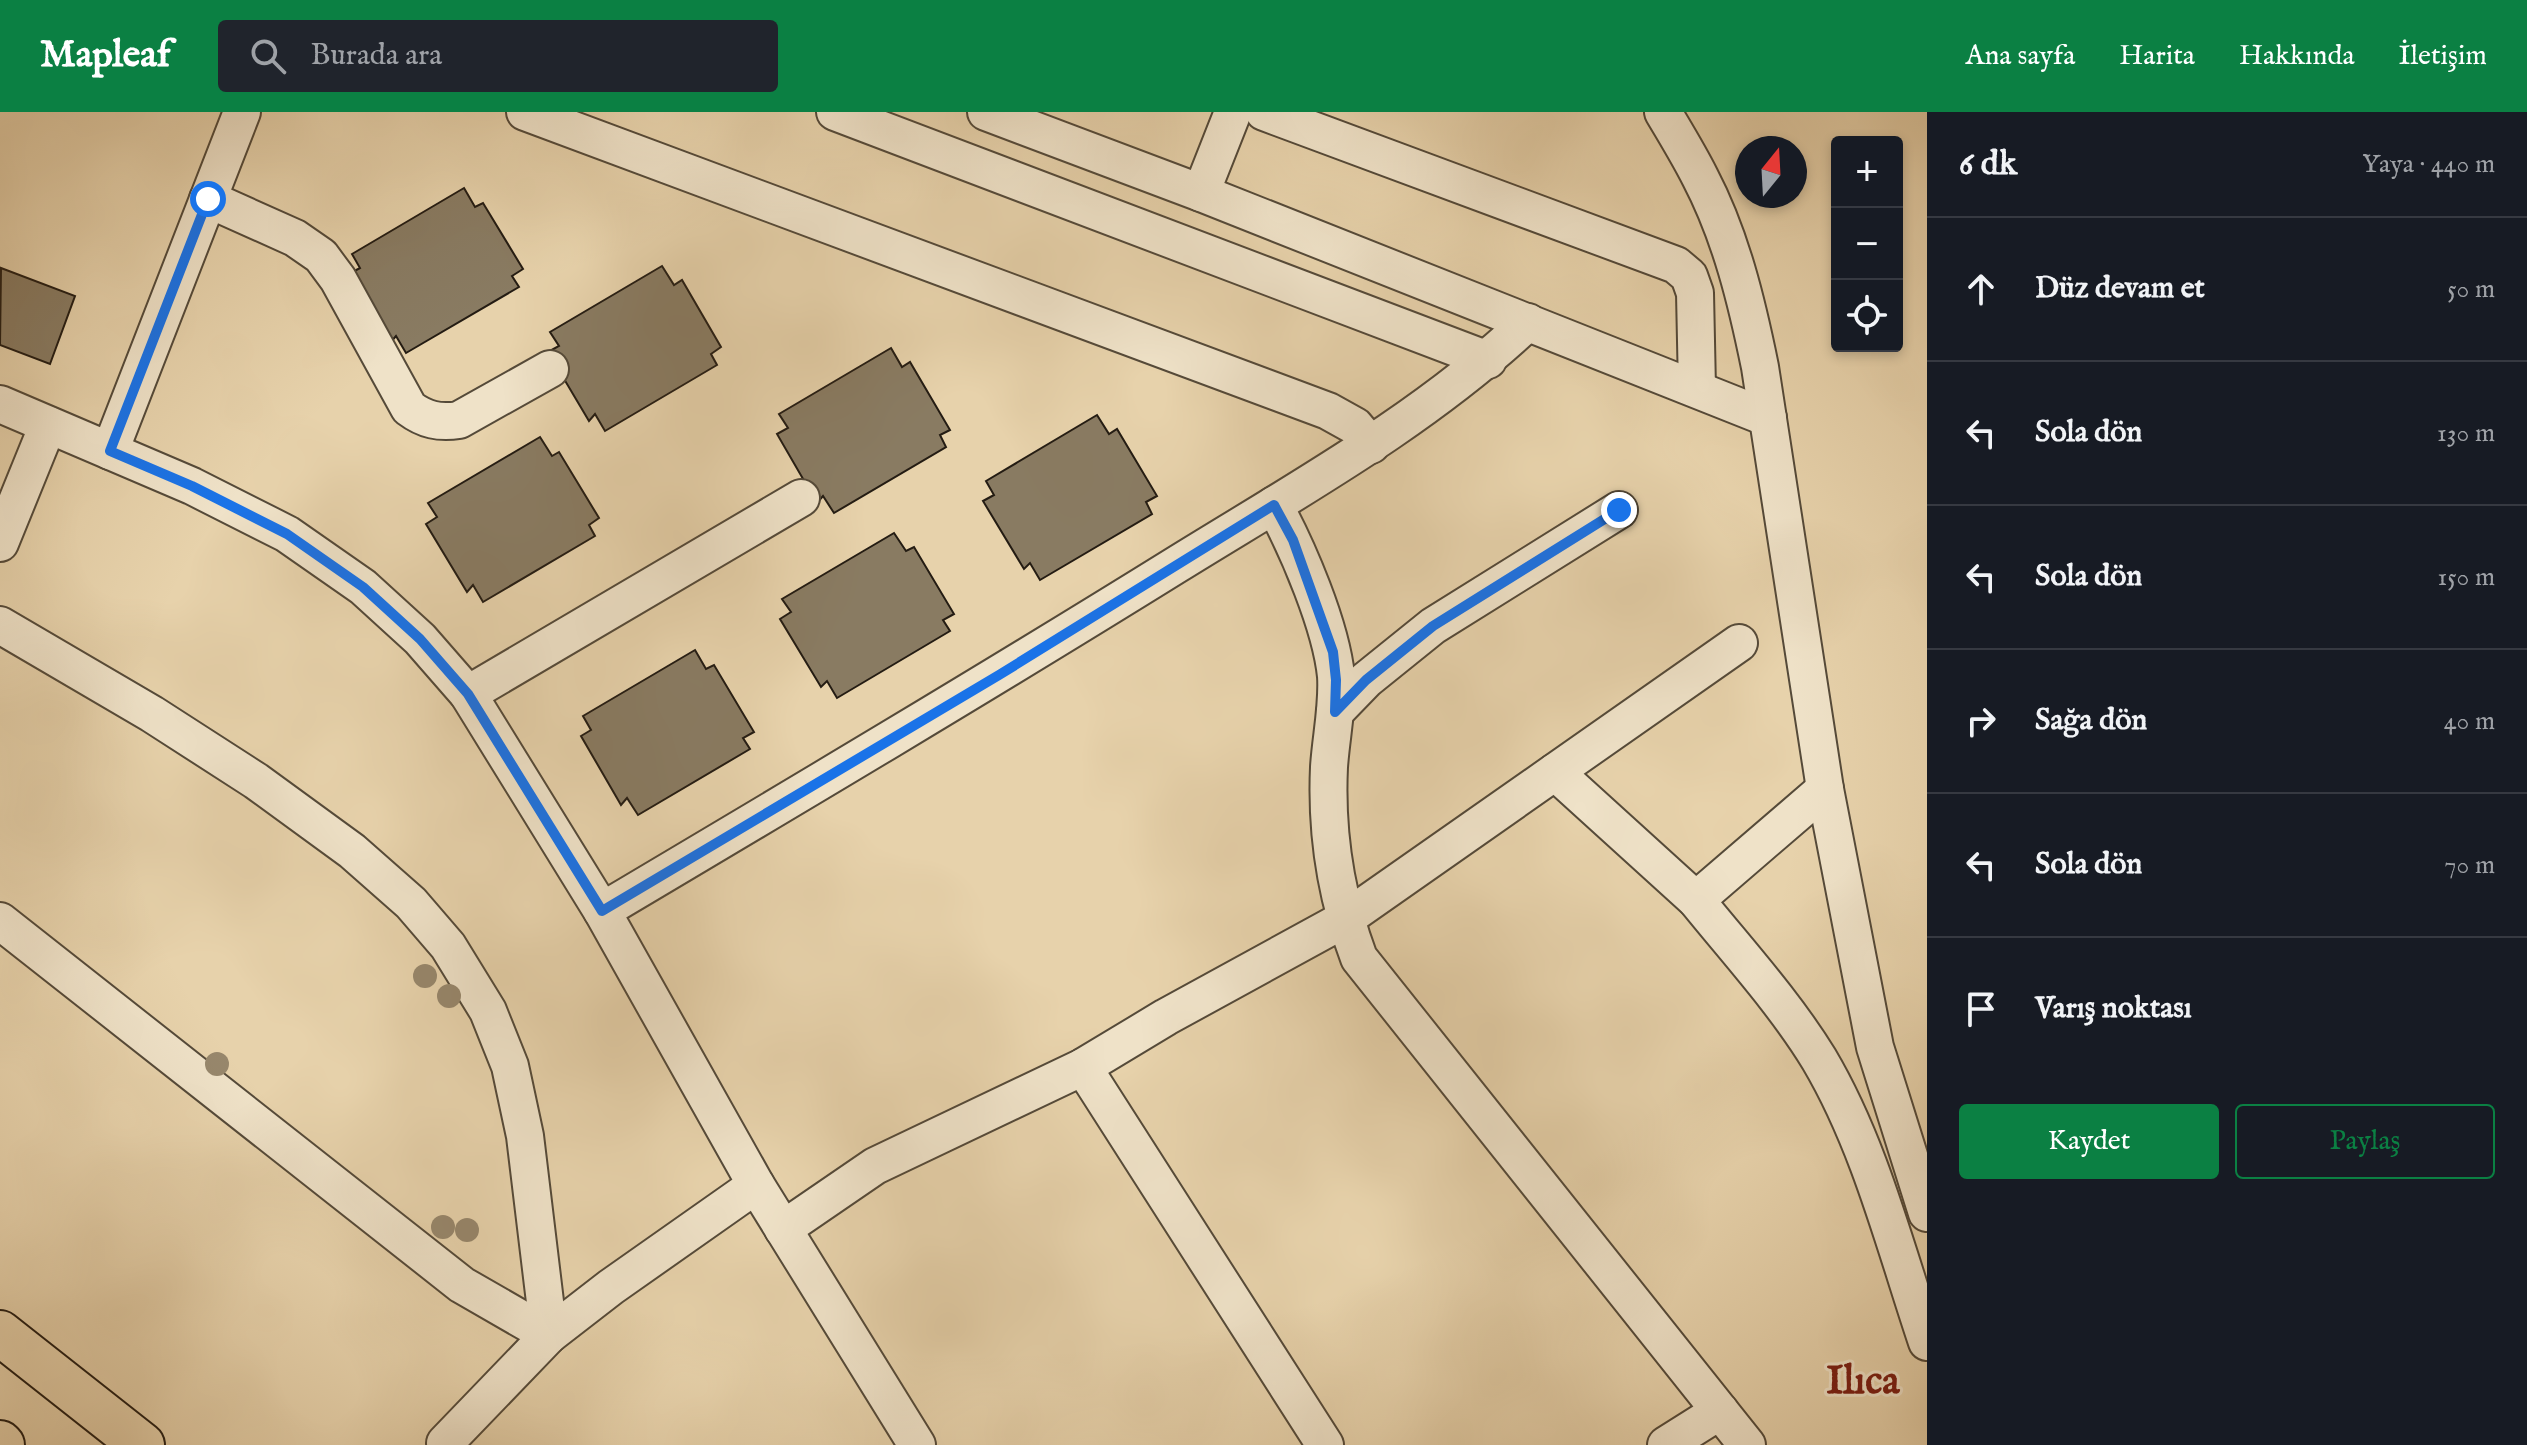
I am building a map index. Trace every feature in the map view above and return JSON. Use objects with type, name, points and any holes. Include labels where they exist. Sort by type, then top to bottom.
[{"type":"highway","points":[[0,1333],[142,1445]]},
{"type":"street","points":[[110,451],[242,112]]},
{"type":"street","points":[[525,112],[1328,411],[1355,426],[1371,445]]},
{"type":"street","points":[[835,112],[1488,360]]},
{"type":"street","points":[[986,112],[1201,193],[1768,418]]},
{"type":"street","points":[[1201,193],[1233,112]]},
{"type":"street","points":[[1264,112],[1676,265],[1689,276],[1695,293],[1697,389]]},
{"type":"street","points":[[1663,112],[1701,179],[1735,266],[1752,329],[1825,789],[1875,1047],[1927,1213]]},
{"type":"street","points":[[208,199],[295,238],[321,256],[338,279],[409,408],[419,415],[445,422],[459,420],[550,369]]},
{"type":"street","points":[[602,911],[999,675],[1371,445],[1488,360],[1528,322]]},
{"type":"street","points":[[0,404],[192,486],[287,534],[363,587],[420,639],[468,694],[602,911],[756,1185],[917,1445]]},
{"type":"street","points":[[0,543],[48,425]]},
{"type":"street","points":[[468,694],[801,498]]},
{"type":"street","points":[[1274,505],[1293,540],[1333,652],[1336,680],[1328,787],[1330,829],[1345,919],[1359,958],[1747,1445]]},
{"type":"street","points":[[1335,712],[1366,680],[1433,626],[1619,510]]},
{"type":"street","points":[[0,625],[152,714],[256,781],[352,851],[411,903],[448,946],[488,1011],[510,1066],[525,1136],[549,1335]]},
{"type":"street","points":[[783,1229],[875,1166],[1083,1067],[1166,1017],[1345,919],[1739,643]]},
{"type":"street","points":[[1555,772],[1696,900],[1797,1026],[1836,1090],[1866,1161],[1927,1342]]},
{"type":"street","points":[[1696,900],[1825,789]]},
{"type":"street","points":[[0,921],[462,1285],[549,1335]]},
{"type":"street","points":[[1083,1067],[1325,1445]]},
{"type":"street","points":[[445,1443],[549,1335],[611,1287],[756,1185]]},
{"type":"street","points":[[1666,1445],[1720,1411]]},
{"type":"building","points":[[464,188],[475,207],[483,203],[523,269],[512,276],[519,287],[406,353],[396,336],[390,343],[349,274],[360,268],[352,254]]},
{"type":"building","points":[[662,266],[674,285],[682,280],[721,347],[711,354],[717,365],[605,431],[595,414],[589,421],[548,352],[559,346],[550,332]]},
{"type":"building","points":[[1,268],[75,296],[50,364],[0,345]]},
{"type":"building","points":[[891,348],[902,367],[910,362],[950,430],[940,435],[946,447],[834,513],[823,496],[817,503],[777,434],[788,428],[779,414]]},
{"type":"building","points":[[1097,415],[1109,434],[1117,429],[1157,496],[1146,502],[1152,514],[1040,580],[1030,563],[1024,569],[983,501],[994,495],[986,481]]},
{"type":"building","points":[[540,437],[552,456],[559,452],[599,518],[589,525],[595,536],[483,602],[473,585],[467,592],[426,524],[437,517],[428,503]]},
{"type":"building","points":[[894,533],[906,551],[914,547],[954,614],[943,620],[950,631],[837,698],[827,681],[821,687],[780,619],[791,612],[782,599]]},
{"type":"building","points":[[695,650],[706,669],[714,665],[754,732],[743,738],[750,749],[638,815],[627,798],[621,805],[581,736],[591,730],[583,716]]},
{"type":"district","name":"Ilıca","points":[[1863,1382]]},
{"type":"route","points":[[208,199],[110,451],[192,486],[287,534],[363,587],[420,639],[468,694],[602,911],[999,675],[1274,505],[1293,540],[1333,652],[1335,712],[1366,680],[1433,626],[1619,510]]}]
